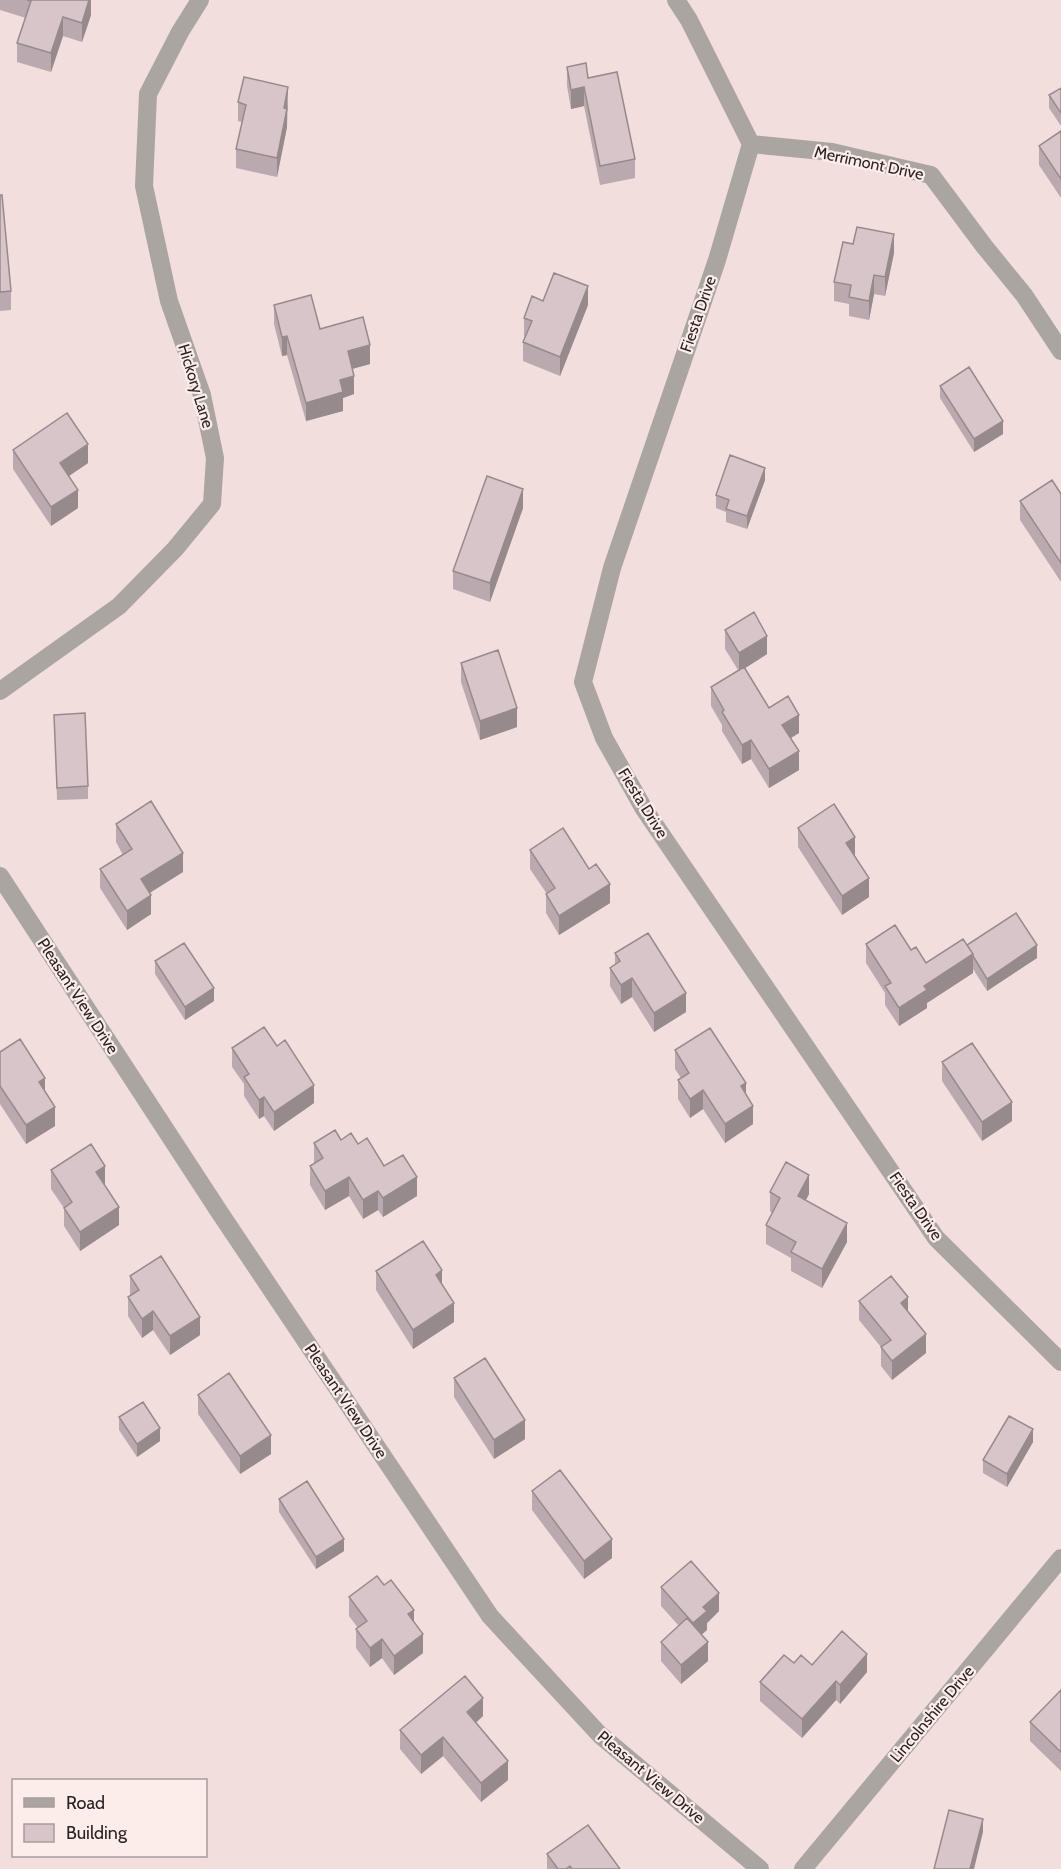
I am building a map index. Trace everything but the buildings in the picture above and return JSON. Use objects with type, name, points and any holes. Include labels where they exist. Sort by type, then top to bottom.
[{"type":"street","name":"Hickory Lane","points":[[0,691],[120,606],[175,549],[212,504],[215,458],[202,395],[168,301],[144,186],[148,94],[180,32],[200,0]]},
{"type":"street","points":[[676,0],[689,20],[751,144]]},
{"type":"street","name":"Merrimont Drive","points":[[751,144],[832,152],[931,175],[1024,295],[1061,351]]},
{"type":"street","name":"Fiesta Drive","points":[[751,144],[717,260],[612,568],[583,682],[604,738],[644,809],[936,1238],[1061,1362]]},
{"type":"street","name":"Pleasant View Drive","points":[[0,876],[220,1213],[490,1616],[600,1735],[760,1869]]},
{"type":"street","name":"Lincolnshire Drive","points":[[803,1869],[1061,1558]]}]
